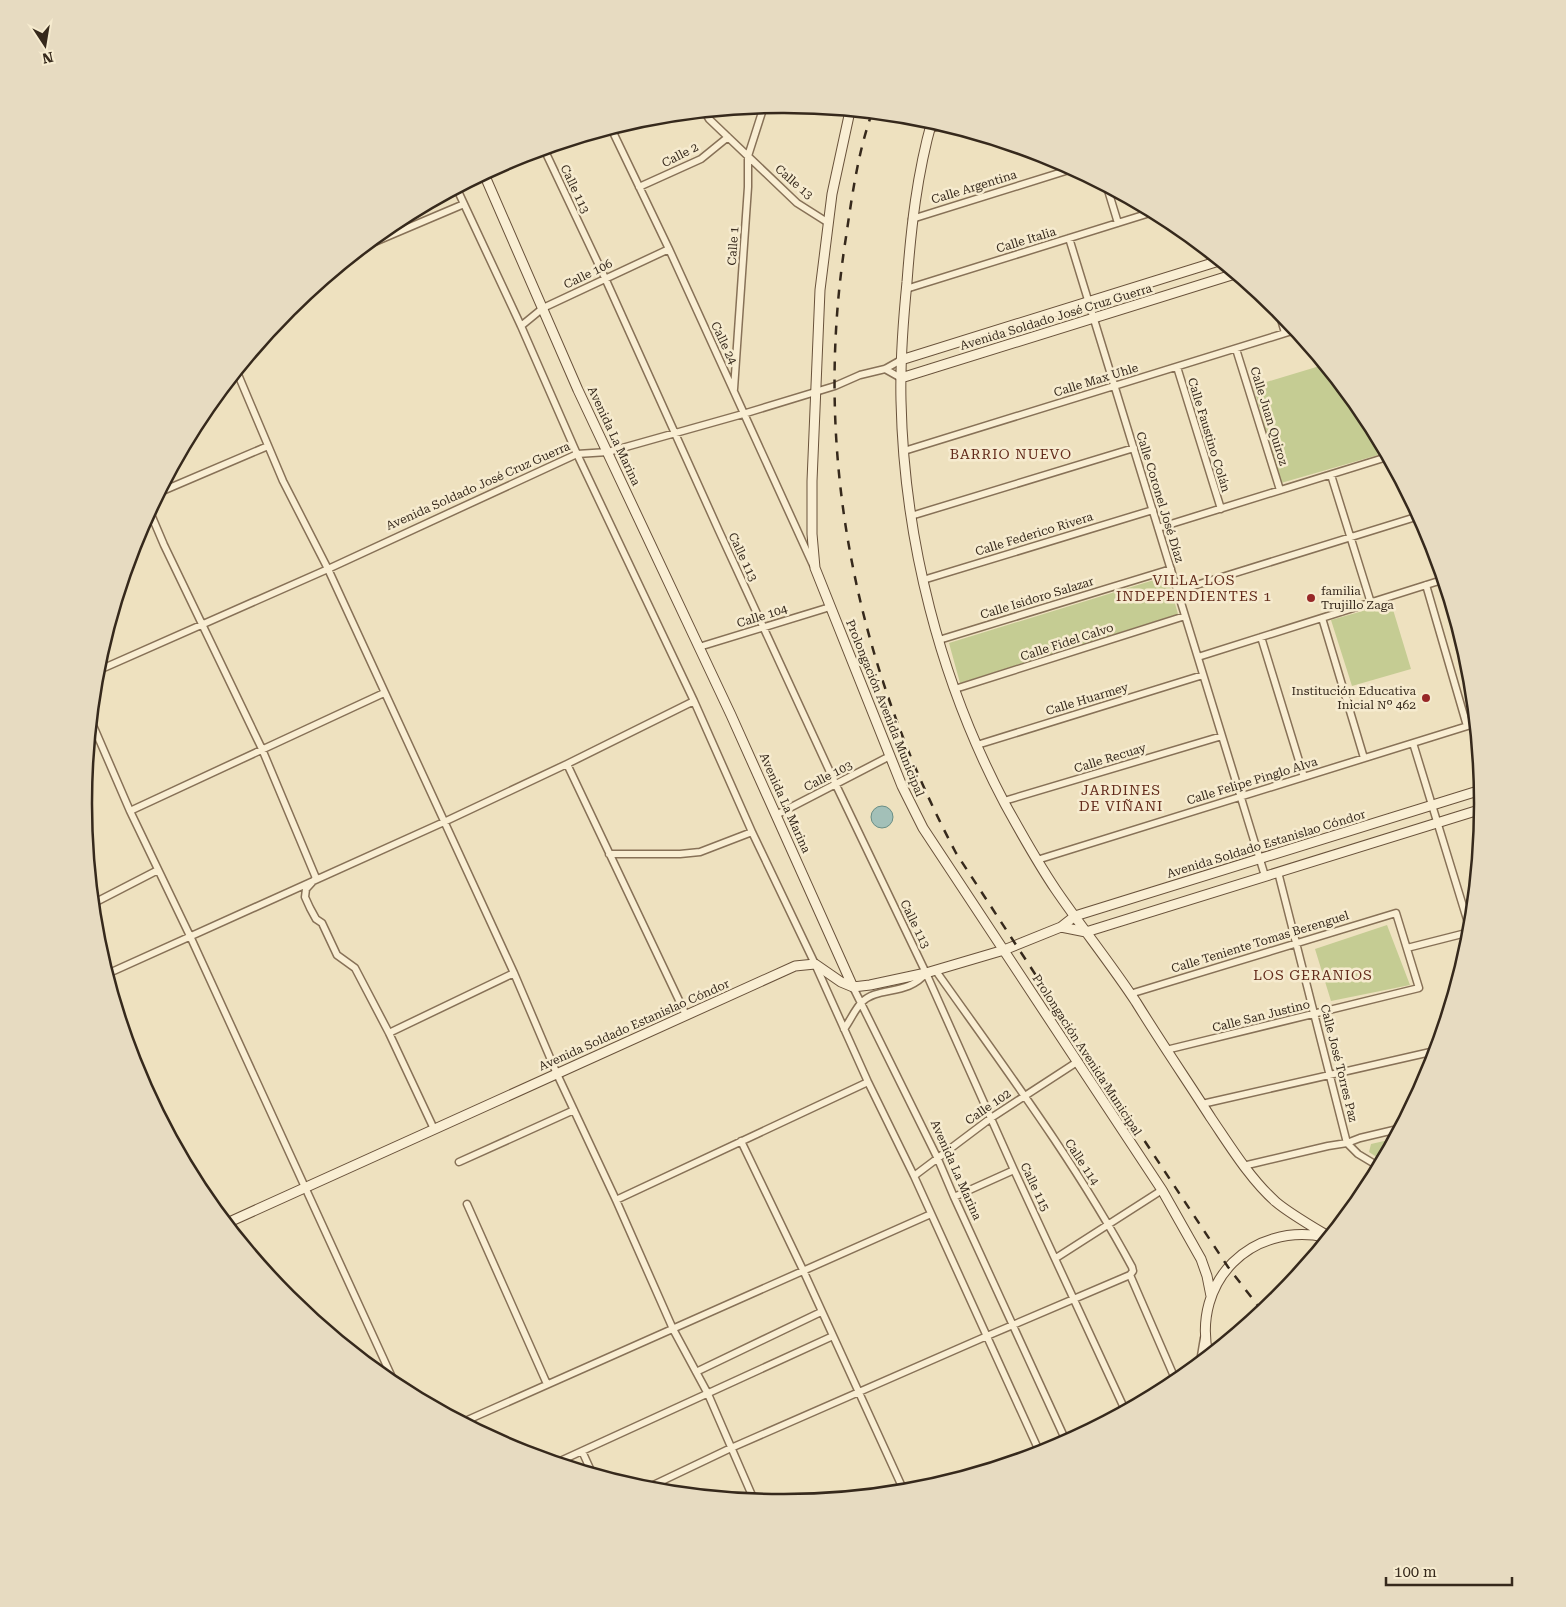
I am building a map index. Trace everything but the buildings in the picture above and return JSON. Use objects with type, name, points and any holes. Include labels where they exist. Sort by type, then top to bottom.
[{"type":"street","name":"Calle 1","points":[[734,391],[748,187],[748,156],[762,113]]},
{"type":"street","name":"Prolongación Avenida Municipal","points":[[849,116],[827,222],[820,290],[815,392],[812,534],[815,568],[902,786],[923,828],[1162,1190],[1201,1259],[1211,1296]]},
{"type":"street","name":"Calle 13","points":[[708,117],[797,203],[827,222]]},
{"type":"street","name":"Prolongación Avenida Municipal","points":[[930,129],[918,179],[912,219],[906,289],[901,360],[904,451],[911,516],[923,580],[939,640],[955,689],[977,745],[1004,801],[1037,860],[1130,994],[1243,1166],[1276,1202],[1323,1234]]},
{"type":"street","name":"Calle 24","points":[[614,134],[815,568]]},
{"type":"street","name":"Calle 2","points":[[639,187],[700,159],[728,137]]},
{"type":"street","name":"Calle 113","points":[[547,155],[605,278],[836,785],[931,972]]},
{"type":"street","name":"Calle Argentina","points":[[912,219],[1061,172]]},
{"type":"street","name":"Avenida La Marina","points":[[487,180],[578,390],[699,647],[853,987],[937,1157],[1063,1434]]},
{"type":"street","points":[[459,194],[521,326],[577,454],[694,701],[752,832],[815,964],[868,1082],[914,1176],[1036,1445]]},
{"type":"street","points":[[1110,196],[1118,223]]},
{"type":"street","points":[[391,235],[464,204]]},
{"type":"street","name":"Calle Italia","points":[[906,289],[1143,215]]},
{"type":"street","name":"Calle Coronel José Díaz","points":[[1069,238],[1265,876]]},
{"type":"street","name":"Calle 106","points":[[521,326],[543,308],[668,249]]},
{"type":"street","name":"Avenida Soldado José Cruz Guerra","points":[[107,667],[328,569],[577,454],[608,452],[743,414],[835,386],[860,375],[885,369],[901,360],[1212,263]]},
{"type":"street","name":"Avenida Soldado José Cruz Guerra","points":[[901,378],[1228,276]]},
{"type":"street","points":[[1284,329],[1285,333]]},
{"type":"street","name":"Calle Max Uhle","points":[[904,451],[1285,333]]},
{"type":"street","name":"Calle Juan Quiroz","points":[[1236,349],[1280,490]]},
{"type":"street","name":"Calle Faustino Colán","points":[[1177,367],[1220,509]]},
{"type":"street","points":[[885,369],[901,378]]},
{"type":"street","points":[[239,378],[283,481],[328,569],[514,973],[557,1074],[616,1200],[673,1329],[708,1394],[751,1493]]},
{"type":"street","points":[[169,488],[268,446]]},
{"type":"street","points":[[911,516],[1134,448]]},
{"type":"street","points":[[1158,528],[1381,459]]},
{"type":"street","points":[[1331,474],[1371,603]]},
{"type":"street","name":"Calle Federico Rivera","points":[[923,580],[1152,510]]},
{"type":"street","points":[[1178,591],[1411,518]]},
{"type":"street","points":[[154,520],[201,624],[262,749],[316,878]]},
{"type":"street","name":"Calle Isidoro Salazar","points":[[939,640],[1171,569]]},
{"type":"street","points":[[1198,657],[1437,582]]},
{"type":"street","points":[[1426,586],[1468,717]]},
{"type":"street","name":"Calle 104","points":[[699,647],[830,607]]},
{"type":"street","name":"Calle Fidel Calvo","points":[[955,689],[1185,616]]},
{"type":"street","points":[[1322,618],[1364,758]]},
{"type":"street","points":[[1261,637],[1304,777]]},
{"type":"street","name":"Calle Huarmey","points":[[977,745],[1204,675]]},
{"type":"street","points":[[130,811],[384,693]]},
{"type":"street","points":[[114,971],[316,878],[444,822],[694,701]]},
{"type":"street","name":"Calle Felipe Pinglo Alva","points":[[1037,860],[1469,726]]},
{"type":"street","points":[[96,733],[130,811],[190,936],[389,1370]]},
{"type":"street","name":"Calle Recuay","points":[[1004,801],[1222,736]]},
{"type":"street","points":[[1413,743],[1465,912]]},
{"type":"street","name":"Calle 103","points":[[776,815],[890,756]]},
{"type":"street","points":[[567,764],[686,1015]]},
{"type":"street","name":"Avenida Soldado Estanislao Cóndor","points":[[853,987],[931,972],[1004,950],[1061,927],[1075,916],[1474,792]]},
{"type":"street","points":[[1061,927],[1086,932],[1474,812]]},
{"type":"street","points":[[609,854],[680,854],[700,852],[752,832]]},
{"type":"street","points":[[99,900],[158,870]]},
{"type":"street","name":"Calle José Torres Paz","points":[[1278,872],[1347,1144]]},
{"type":"street","points":[[316,878],[306,889],[305,897],[310,908],[316,919],[322,923],[337,956],[355,968],[389,1033],[434,1128]]},
{"type":"street","name":"Calle Teniente Tomas Berenguel","points":[[1130,994],[1396,912],[1407,948]]},
{"type":"street","points":[[1407,948],[1461,933]]},
{"type":"street","name":"Calle San Justino","points":[[1166,1050],[1419,988],[1407,948]]},
{"type":"street","points":[[815,964],[841,982],[853,987]]},
{"type":"street","name":"Avenida Soldado Estanislao Cóndor","points":[[233,1220],[795,966],[815,964]]},
{"type":"street","points":[[844,1029],[862,1002],[871,996],[912,986],[931,972]]},
{"type":"street","name":"Calle 114","points":[[931,972],[1025,1095],[1109,1224],[1132,1267],[1133,1271],[1130,1275],[1173,1374]]},
{"type":"street","name":"Calle 115","points":[[931,972],[1014,1170],[1122,1404]]},
{"type":"street","points":[[389,1033],[514,973]]},
{"type":"street","points":[[1202,1104],[1427,1052]]},
{"type":"street","name":"Calle 102","points":[[914,1176],[937,1157],[992,1118],[1077,1062]]},
{"type":"street","points":[[616,1200],[868,1082]]},
{"type":"street","points":[[459,1162],[574,1110]]},
{"type":"street","points":[[1243,1166],[1328,1146],[1347,1144],[1360,1138],[1390,1132]]},
{"type":"street","points":[[741,1141],[803,1270],[901,1484]]},
{"type":"street","points":[[1347,1144],[1358,1154],[1372,1163]]},
{"type":"street","points":[[954,1197],[1014,1170]]},
{"type":"street","points":[[1056,1258],[1162,1190]]},
{"type":"street","points":[[467,1204],[547,1384]]},
{"type":"street","points":[[470,1419],[930,1214]]},
{"type":"street","name":"Prolongación Avenida Municipal","points":[[1207,1348],[1205,1334],[1206,1312],[1218,1281],[1232,1263],[1249,1249],[1274,1238],[1291,1234],[1321,1236]]},
{"type":"street","points":[[658,1483],[731,1448],[1013,1324],[1130,1275]]},
{"type":"street","points":[[696,1372],[821,1312]]},
{"type":"street","points":[[1202,1352],[1205,1334]]},
{"type":"street","points":[[566,1458],[833,1336]]},
{"type":"street","points":[[582,1451],[589,1465]]},
{"type":"green space","points":[[1317,367],[1357,420],[1378,455],[1281,483],[1253,386]]},
{"type":"green space","points":[[1167,576],[1178,614],[960,683],[949,643]]},
{"type":"green space","points":[[1391,603],[1411,669],[1352,686],[1331,620]]},
{"type":"green space","points":[[1387,925],[1410,985],[1331,1001],[1315,949]]},
{"type":"green space","points":[[1385,1141],[1376,1157],[1369,1152],[1371,1144]]},
{"type":"water","points":[[878,806],[886,806],[893,813],[893,821],[886,828],[878,828],[871,821],[871,813]]},
{"type":"railway","points":[[870,119],[853,190],[837,317],[835,397],[839,476],[850,554],[868,631],[891,706],[921,781],[956,853],[1088,1055]]},
{"type":"railway","points":[[1095,1066],[1228,1267],[1257,1305]]},
{"type":"place","name":"familia Trujillo Zaga","points":[[1311,598]]},
{"type":"place","name":"Institución Educativa Inicial Nº 462","points":[[1426,698]]},
{"type":"district","name":"BARRIO NUEVO","points":[[1011,454]]},
{"type":"district","name":"VILLA LOS INDEPENDIENTES 1","points":[[1194,588]]},
{"type":"district","name":"JARDINES DE VIÑANI","points":[[1121,798]]},
{"type":"district","name":"LOS GERANIOS","points":[[1313,975]]}]
